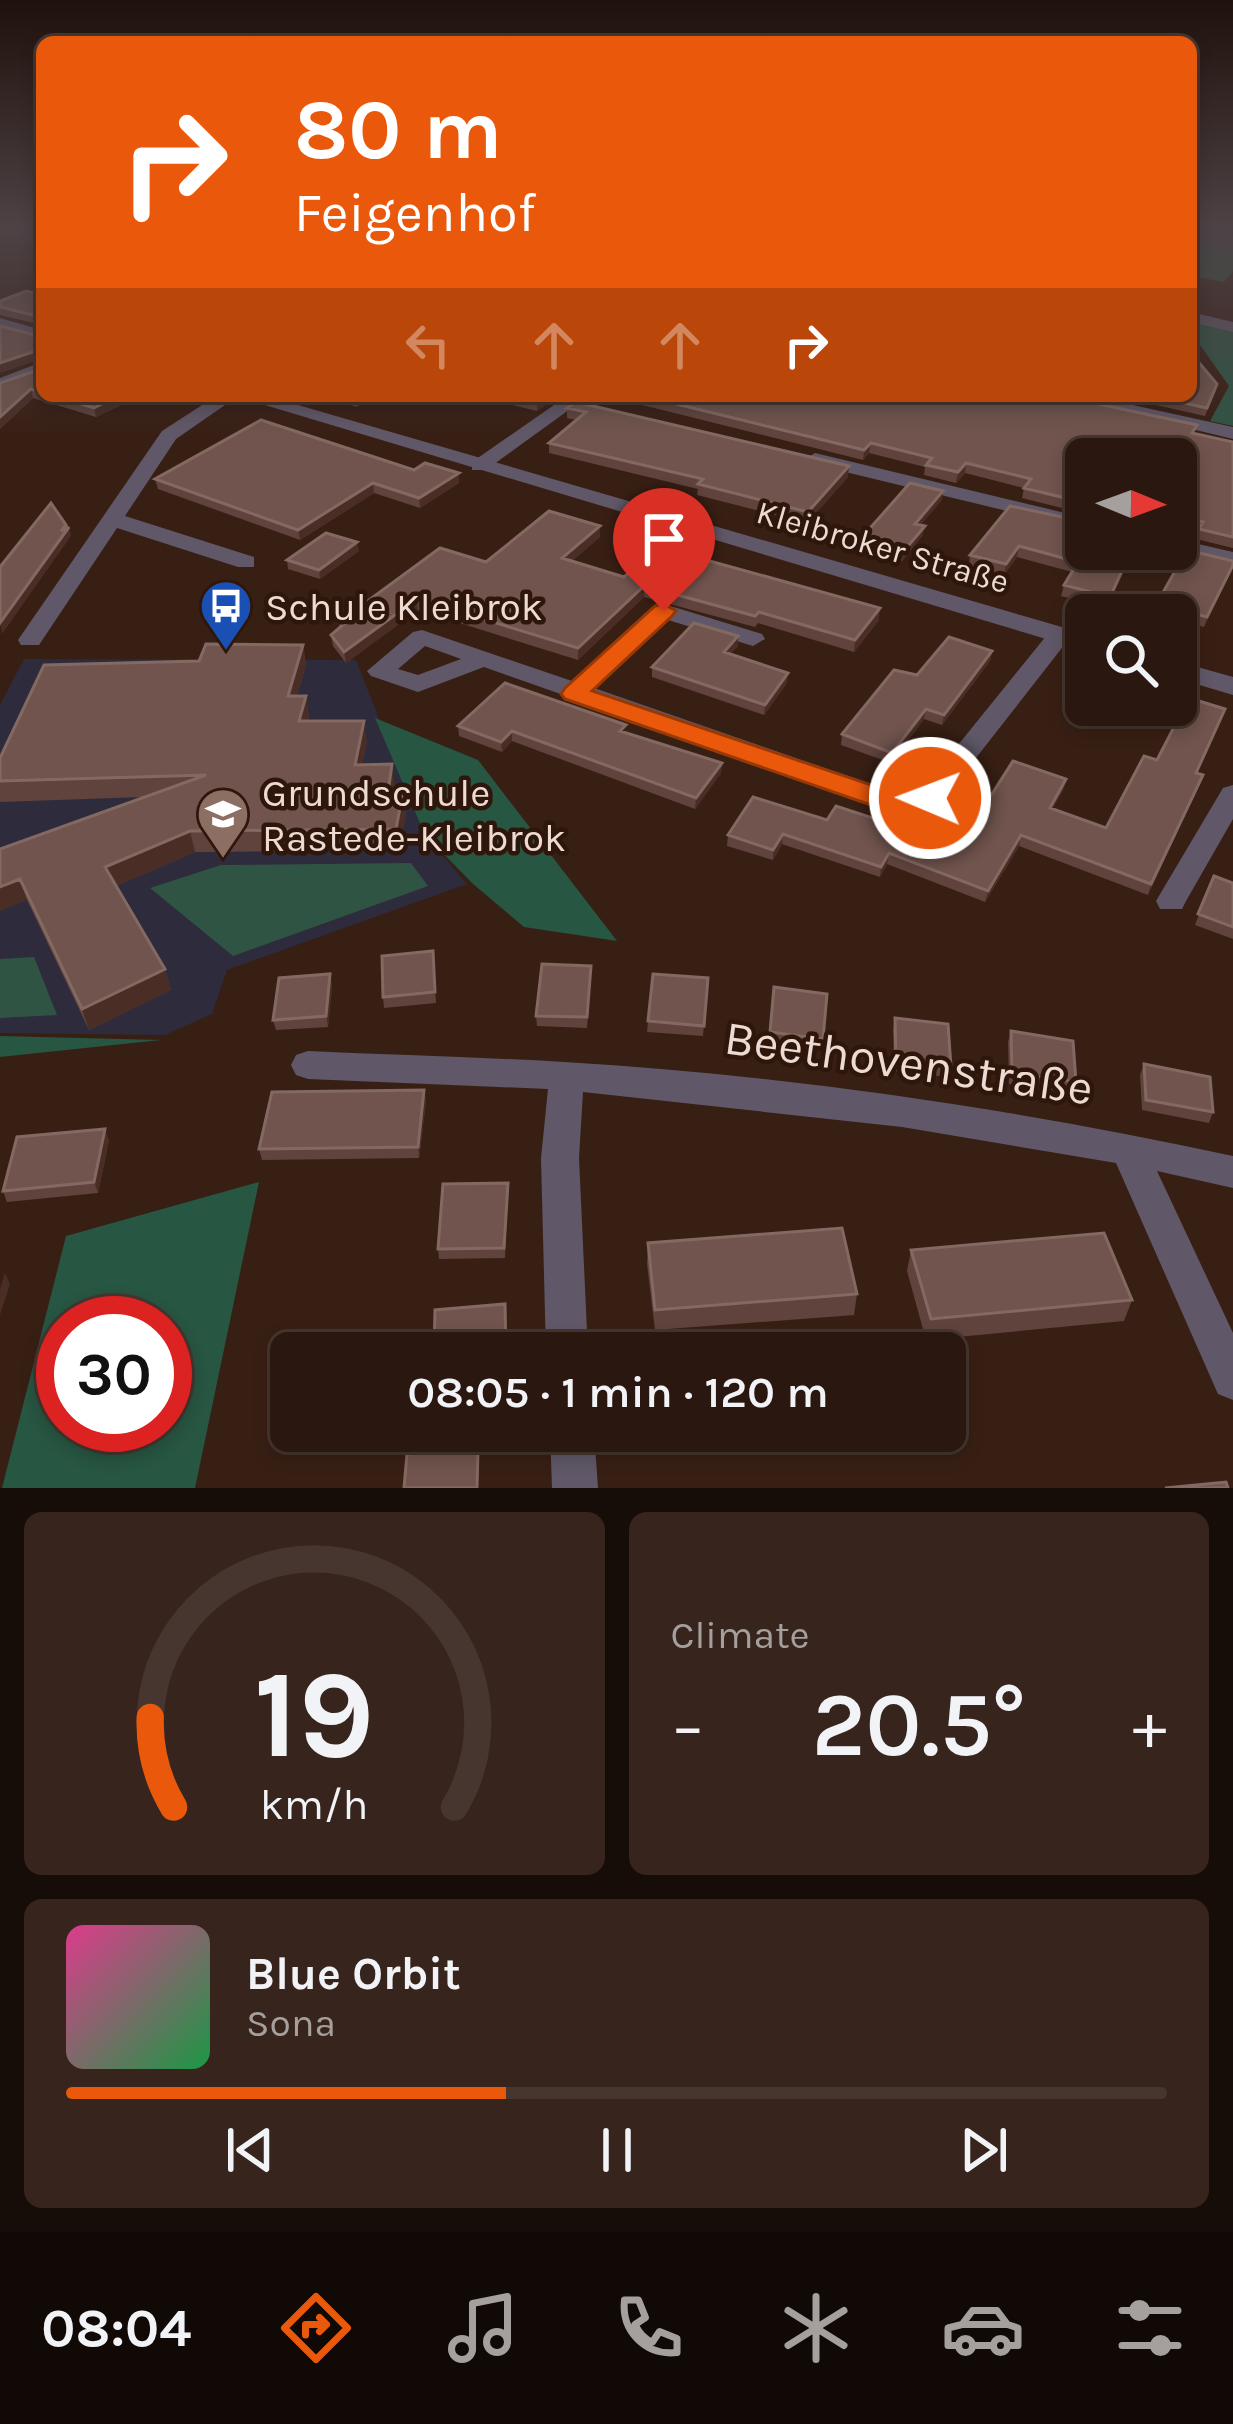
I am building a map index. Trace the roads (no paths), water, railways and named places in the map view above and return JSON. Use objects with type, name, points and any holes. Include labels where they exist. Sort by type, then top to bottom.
[{"type":"street","points":[[1197,318],[1233,327]]},
{"type":"street","points":[[0,324],[36,334]]},
{"type":"street","points":[[0,385],[36,370]]},
{"type":"street","points":[[30,640],[169,435],[220,402]]},
{"type":"street","name":"Kleibroker Straße","points":[[265,402],[1065,637]]},
{"type":"street","points":[[479,466],[580,402]]},
{"type":"street","points":[[1114,402],[1233,433]]},
{"type":"street","points":[[796,455],[1065,519]]},
{"type":"street","points":[[115,520],[246,562]]},
{"type":"street","points":[[1197,551],[1233,559]]},
{"type":"street","points":[[574,694],[664,611],[753,639]]},
{"type":"street","points":[[481,660],[904,806],[930,798],[1065,648]]},
{"type":"street","points":[[1197,675],[1233,686]]},
{"type":"street","points":[[1171,902],[1233,794]]},
{"type":"street","name":"Beethovenstraße","points":[[308,1065],[567,1076],[766,1093],[1127,1147],[1233,1172]]},
{"type":"street","points":[[566,1332],[560,1158],[567,1076]]},
{"type":"street","points":[[1127,1147],[1233,1379]]},
{"type":"street","points":[[573,1452],[575,1488]]},
{"type":"place","name":"Schule Kleibrok","points":[[226,652]]},
{"type":"place","name":"Grundschule Rastede-Kleibrok","points":[[223,860]]}]
